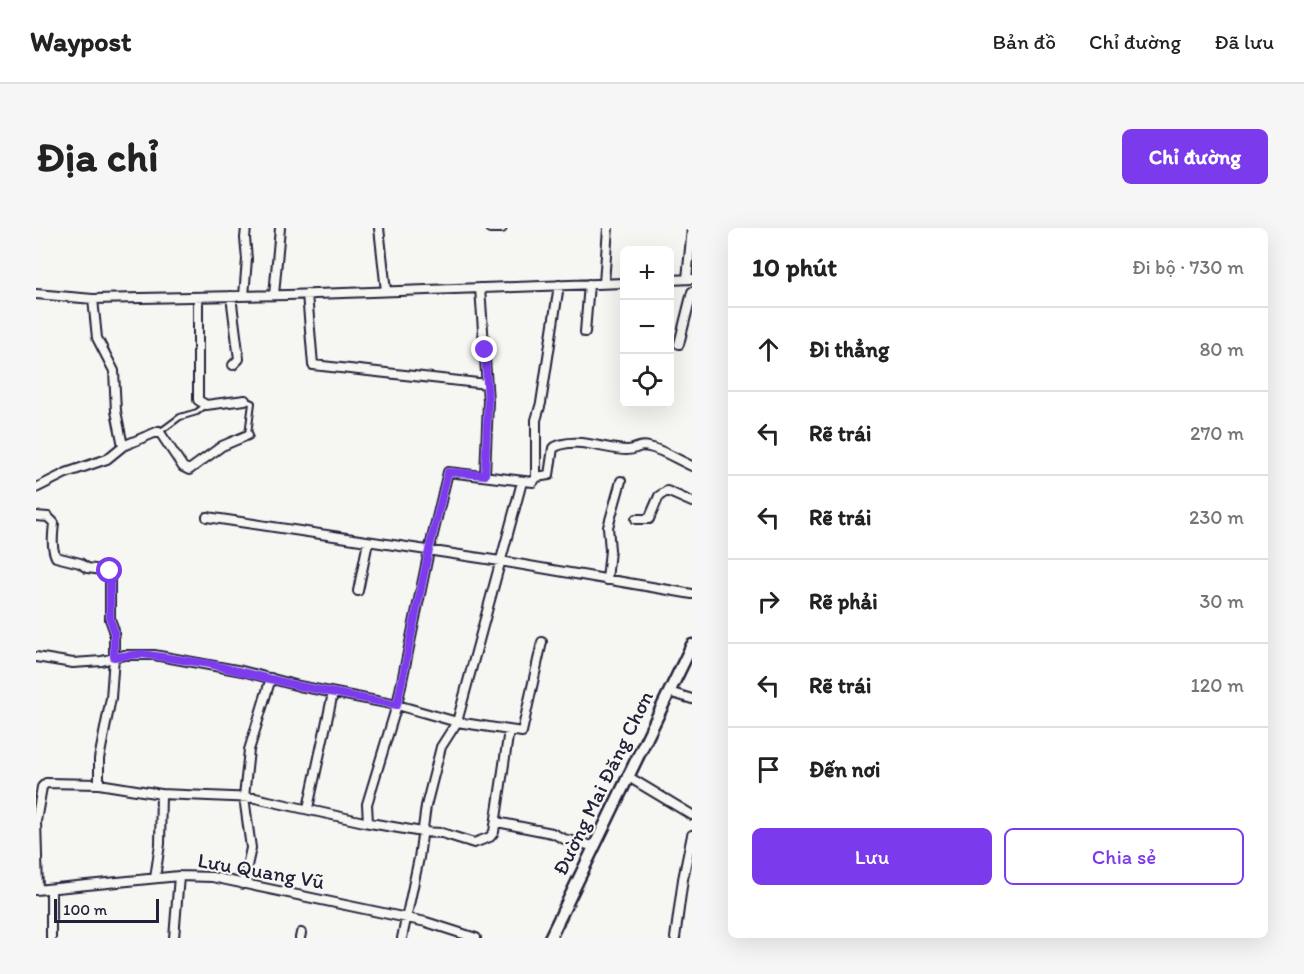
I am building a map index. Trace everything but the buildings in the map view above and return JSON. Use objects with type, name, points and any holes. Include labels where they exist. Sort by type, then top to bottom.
[{"type":"main road","name":"Đường Mai Đăng Chơn","points":[[550,938],[692,645]]},
{"type":"street","points":[[244,296],[247,259],[246,228]]},
{"type":"street","points":[[274,295],[280,228]]},
{"type":"street","points":[[379,228],[386,291]]},
{"type":"street","points":[[490,228],[502,228]]},
{"type":"street","points":[[604,284],[608,228]]},
{"type":"street","points":[[674,280],[689,279],[692,228]]},
{"type":"street","points":[[36,294],[93,299],[620,283]]},
{"type":"street","points":[[585,332],[589,284]]},
{"type":"street","points":[[368,822],[367,804],[397,705],[429,550],[448,472],[485,475],[522,482],[533,482],[536,477],[536,420],[541,403],[559,285]]},
{"type":"street","points":[[480,288],[487,384],[485,475]]},
{"type":"street","points":[[679,344],[692,292]]},
{"type":"street","points":[[307,294],[314,365],[487,384]]},
{"type":"street","points":[[231,296],[239,359],[233,365]]},
{"type":"street","points":[[198,297],[198,396],[200,402],[206,405],[245,399]]},
{"type":"street","points":[[93,299],[97,338],[114,371],[116,411],[123,446]]},
{"type":"street","points":[[36,488],[66,473],[107,459],[123,446],[156,431],[160,432],[183,467],[189,470],[222,446],[248,435]]},
{"type":"street","points":[[536,477],[549,475],[553,448],[563,444],[585,444],[628,450],[641,445],[653,447],[692,466]]},
{"type":"street","points":[[607,580],[610,550],[608,527],[621,481]]},
{"type":"street","points":[[402,938],[426,806],[441,747],[457,722],[522,482]]},
{"type":"street","points":[[636,519],[649,519],[659,496],[666,491],[692,501]]},
{"type":"street","points":[[36,516],[48,517],[54,523],[53,540],[56,557],[80,563],[87,568],[110,571],[110,619],[114,630],[114,657],[111,698],[99,759],[99,784]]},
{"type":"street","points":[[207,517],[500,561],[692,594]]},
{"type":"street","points":[[358,591],[368,542]]},
{"type":"street","points":[[36,657],[73,663],[102,661],[135,654],[154,655],[209,664],[333,693],[397,705],[457,722],[522,732],[542,642]]},
{"type":"street","points":[[243,884],[250,848],[243,797],[249,750],[271,678]]},
{"type":"street","points":[[669,692],[692,699]]},
{"type":"street","points":[[308,808],[333,693]]},
{"type":"street","points":[[37,890],[36,821],[42,787],[48,782],[99,784],[161,794],[243,797],[423,832],[442,833],[474,843],[492,836],[509,730]]},
{"type":"street","points":[[627,776],[692,815]]},
{"type":"street","points":[[155,878],[160,844],[161,794]]},
{"type":"street","points":[[496,822],[552,833],[564,839],[593,846]]},
{"type":"street","points":[[675,938],[692,835]]},
{"type":"street","points":[[174,938],[179,876]]},
{"type":"street","name":"Lưu Quang Vũ","points":[[37,890],[179,876],[212,878],[406,918],[476,938]]},
{"type":"street","points":[[51,889],[51,938]]},
{"type":"lane","points":[[245,399],[252,403],[248,435]]},
{"type":"lane","points":[[160,432],[180,417],[197,412],[206,405]]},
{"type":"route","points":[[110,571],[110,619],[114,630],[114,657],[142,654],[209,664],[299,686],[397,705],[429,550],[448,472],[485,475],[488,401],[485,350]]}]
